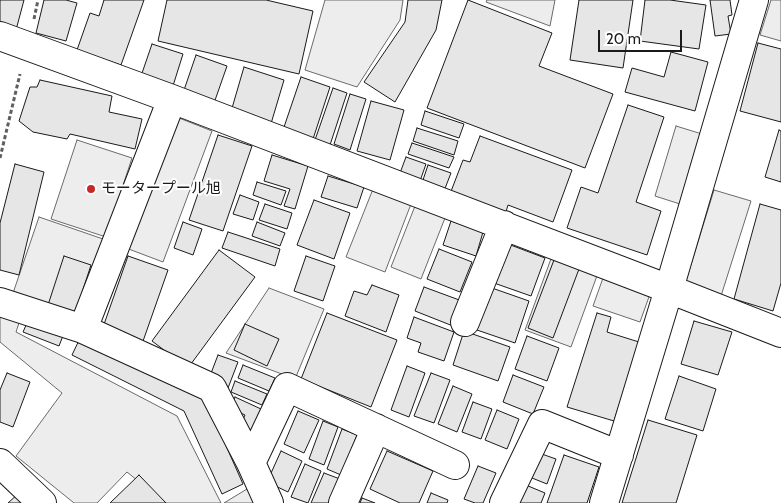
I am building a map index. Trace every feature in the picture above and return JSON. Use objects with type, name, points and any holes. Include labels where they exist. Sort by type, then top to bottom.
[{"type":"street","points":[[604,503],[754,0]]},
{"type":"street","points":[[0,36],[504,225],[781,333]]},
{"type":"street","points":[[83,329],[172,99]]},
{"type":"street","points":[[465,322],[504,225]]},
{"type":"street","points":[[0,302],[83,329],[212,388],[251,463],[269,503]]},
{"type":"street","points":[[251,463],[287,387],[455,465]]},
{"type":"street","points":[[504,503],[542,424],[619,455]]},
{"type":"street","points":[[343,503],[376,428]]},
{"type":"street","points":[[0,463],[42,503]]},
{"type":"path","points":[[0,158],[28,46]]},
{"type":"shaded area","points":[[325,0],[403,0],[400,20],[357,87],[305,70]]},
{"type":"shaded area","points":[[487,0],[555,0],[550,26],[486,2]]},
{"type":"shaded area","points":[[771,0],[781,0],[781,41],[760,35]]},
{"type":"shaded area","points":[[174,116],[212,131],[163,262],[126,248]]},
{"type":"shaded area","points":[[676,126],[702,134],[680,204],[655,196]]},
{"type":"shaded area","name":"モータープール旭","points":[[77,140],[132,158],[106,237],[51,219]]},
{"type":"shaded area","points":[[373,189],[411,204],[385,272],[346,257]]},
{"type":"shaded area","points":[[714,190],[751,201],[721,296],[685,284]]},
{"type":"shaded area","points":[[415,206],[445,218],[421,279],[391,267]]},
{"type":"shaded area","points":[[39,217],[106,240],[79,322],[11,299]]},
{"type":"shaded area","points":[[552,256],[598,273],[571,347],[525,330]]},
{"type":"shaded area","points":[[603,278],[650,294],[640,322],[593,306]]},
{"type":"shaded area","points":[[269,288],[324,309],[295,379],[226,353]]},
{"type":"shaded area","points":[[0,309],[22,314],[16,332],[177,416],[221,503],[165,503],[127,472],[97,503],[74,503],[16,456],[62,393],[0,342]]},
{"type":"shaded area","points":[[247,489],[255,503],[224,503]]},
{"type":"building","points":[[0,0],[24,0],[16,30],[0,25]]},
{"type":"building","points":[[44,0],[66,0],[77,3],[66,41],[36,33]]},
{"type":"building","points":[[104,0],[144,0],[121,65],[77,50],[90,13],[99,16]]},
{"type":"building","points":[[167,0],[266,0],[313,11],[299,74],[158,41]]},
{"type":"building","points":[[408,0],[442,0],[436,30],[395,102],[364,82],[405,22]]},
{"type":"building","points":[[468,0],[552,33],[539,66],[613,94],[585,168],[427,108]]},
{"type":"building","points":[[579,0],[633,0],[623,68],[570,60]]},
{"type":"building","points":[[645,0],[670,0],[706,5],[699,49],[640,41]]},
{"type":"building","points":[[710,0],[730,0],[732,15],[728,16],[731,34],[715,36]]},
{"type":"building","points":[[758,43],[781,49],[781,122],[740,111]]},
{"type":"building","points":[[152,44],[183,54],[172,89],[140,79]]},
{"type":"building","points":[[671,52],[708,62],[695,111],[625,92],[632,68],[664,77]]},
{"type":"building","points":[[196,55],[227,66],[213,106],[182,96]]},
{"type":"building","points":[[244,67],[284,80],[270,127],[230,115]]},
{"type":"building","points":[[301,77],[330,87],[313,139],[283,130]]},
{"type":"building","points":[[40,80],[112,96],[109,112],[142,119],[135,149],[70,134],[67,139],[33,132],[19,121],[30,87],[37,87]]},
{"type":"building","points":[[333,88],[347,93],[330,145],[315,140]]},
{"type":"building","points":[[350,94],[366,99],[350,150],[334,144]]},
{"type":"building","points":[[371,101],[404,110],[390,160],[357,151]]},
{"type":"building","points":[[628,105],[664,117],[636,202],[661,211],[647,255],[567,228],[581,187],[598,193]]},
{"type":"building","points":[[425,111],[464,124],[459,138],[421,125]]},
{"type":"building","points":[[417,128],[458,141],[454,155],[413,141]]},
{"type":"building","points":[[779,130],[781,131],[781,182],[765,177]]},
{"type":"building","points":[[218,135],[252,146],[223,231],[189,220]]},
{"type":"building","points":[[480,136],[572,170],[553,222],[508,205],[505,215],[450,194],[463,160],[470,162]]},
{"type":"building","points":[[412,143],[454,157],[449,168],[408,154]]},
{"type":"building","points":[[272,155],[308,166],[295,209],[284,206],[290,189],[264,181]]},
{"type":"building","points":[[406,157],[426,164],[420,181],[400,173]]},
{"type":"building","points":[[15,164],[44,172],[19,275],[0,270],[0,223]]},
{"type":"building","points":[[428,165],[451,173],[444,191],[422,183]]},
{"type":"building","points":[[328,176],[364,187],[357,208],[321,197]]},
{"type":"building","points":[[257,182],[286,191],[281,205],[253,195]]},
{"type":"building","points":[[240,195],[259,202],[253,220],[233,214]]},
{"type":"building","points":[[314,200],[350,213],[334,259],[297,245]]},
{"type":"building","points":[[265,204],[292,213],[287,229],[259,220]]},
{"type":"building","points":[[760,204],[781,210],[781,283],[773,311],[734,299]]},
{"type":"building","points":[[451,221],[483,232],[476,256],[443,245]]},
{"type":"building","points":[[183,222],[202,229],[193,255],[174,248]]},
{"type":"building","points":[[257,222],[285,233],[280,246],[252,236]]},
{"type":"building","points":[[228,232],[280,249],[275,266],[222,248]]},
{"type":"building","points":[[508,244],[545,258],[531,296],[494,283]]},
{"type":"building","points":[[439,249],[472,262],[460,292],[427,279]]},
{"type":"building","points":[[219,250],[255,277],[188,368],[152,341]]},
{"type":"building","points":[[64,256],[91,265],[75,314],[48,305]]},
{"type":"building","points":[[128,256],[168,270],[142,344],[102,330]]},
{"type":"building","points":[[306,256],[335,266],[323,301],[294,291]]},
{"type":"building","points":[[554,260],[579,269],[553,338],[528,328]]},
{"type":"building","points":[[372,285],[399,295],[386,332],[345,316],[354,291],[367,295]]},
{"type":"building","points":[[424,287],[462,301],[453,326],[415,311]]},
{"type":"building","points":[[489,287],[529,301],[515,343],[474,329]]},
{"type":"building","points":[[327,313],[397,340],[371,407],[301,379]]},
{"type":"building","points":[[597,313],[611,317],[607,332],[639,342],[614,421],[567,407]]},
{"type":"building","points":[[31,314],[66,328],[59,346],[23,332]]},
{"type":"building","points":[[414,317],[454,332],[444,361],[418,352],[421,343],[407,338]]},
{"type":"building","points":[[694,321],[732,332],[718,375],[681,364]]},
{"type":"building","points":[[245,324],[279,339],[267,366],[234,350]]},
{"type":"building","points":[[464,331],[510,347],[498,381],[453,365]]},
{"type":"building","points":[[82,334],[203,394],[243,484],[222,494],[184,411],[72,355]]},
{"type":"building","points":[[527,336],[559,348],[547,381],[515,369]]},
{"type":"building","points":[[218,355],[238,362],[228,388],[208,381]]},
{"type":"building","points":[[243,365],[275,378],[269,391],[238,378]]},
{"type":"building","points":[[407,366],[425,373],[409,417],[391,410]]},
{"type":"building","points":[[7,373],[30,382],[13,427],[0,422],[0,390]]},
{"type":"building","points":[[431,373],[450,380],[434,423],[414,416]]},
{"type":"building","points":[[513,375],[544,387],[533,414],[503,402]]},
{"type":"building","points":[[679,376],[716,389],[703,431],[665,419]]},
{"type":"building","points":[[235,381],[267,394],[262,405],[231,392]]},
{"type":"building","points":[[453,386],[472,394],[457,432],[438,424]]},
{"type":"building","points":[[235,397],[261,409],[249,435],[238,430],[245,415],[230,408]]},
{"type":"building","points":[[473,402],[492,409],[481,439],[462,432]]},
{"type":"building","points":[[497,410],[519,419],[507,449],[485,440]]},
{"type":"building","points":[[298,411],[319,420],[304,453],[284,444]]},
{"type":"building","points":[[648,420],[697,435],[676,503],[622,503]]},
{"type":"building","points":[[323,421],[338,427],[324,465],[309,459]]},
{"type":"building","points":[[342,429],[357,435],[341,475],[327,469]]},
{"type":"building","points":[[281,451],[302,461],[288,492],[267,482]]},
{"type":"building","points":[[387,451],[433,471],[419,503],[400,503],[370,489]]},
{"type":"building","points":[[536,452],[556,459],[547,484],[527,476]]},
{"type":"building","points":[[564,455],[599,467],[587,503],[547,503]]},
{"type":"building","points":[[305,464],[321,471],[308,503],[291,497]]},
{"type":"building","points":[[478,466],[496,473],[483,503],[475,503],[464,499]]},
{"type":"building","points":[[324,473],[340,479],[330,503],[311,503]]},
{"type":"building","points":[[139,475],[166,503],[110,503]]},
{"type":"building","points":[[521,483],[545,493],[541,503],[513,503]]},
{"type":"building","points":[[19,493],[29,503],[8,503]]},
{"type":"building","points":[[431,493],[448,500],[447,503],[427,503]]},
{"type":"building","points":[[362,498],[375,503],[360,503]]},
{"type":"place","name":"モータープール旭","points":[[91,189]]}]
